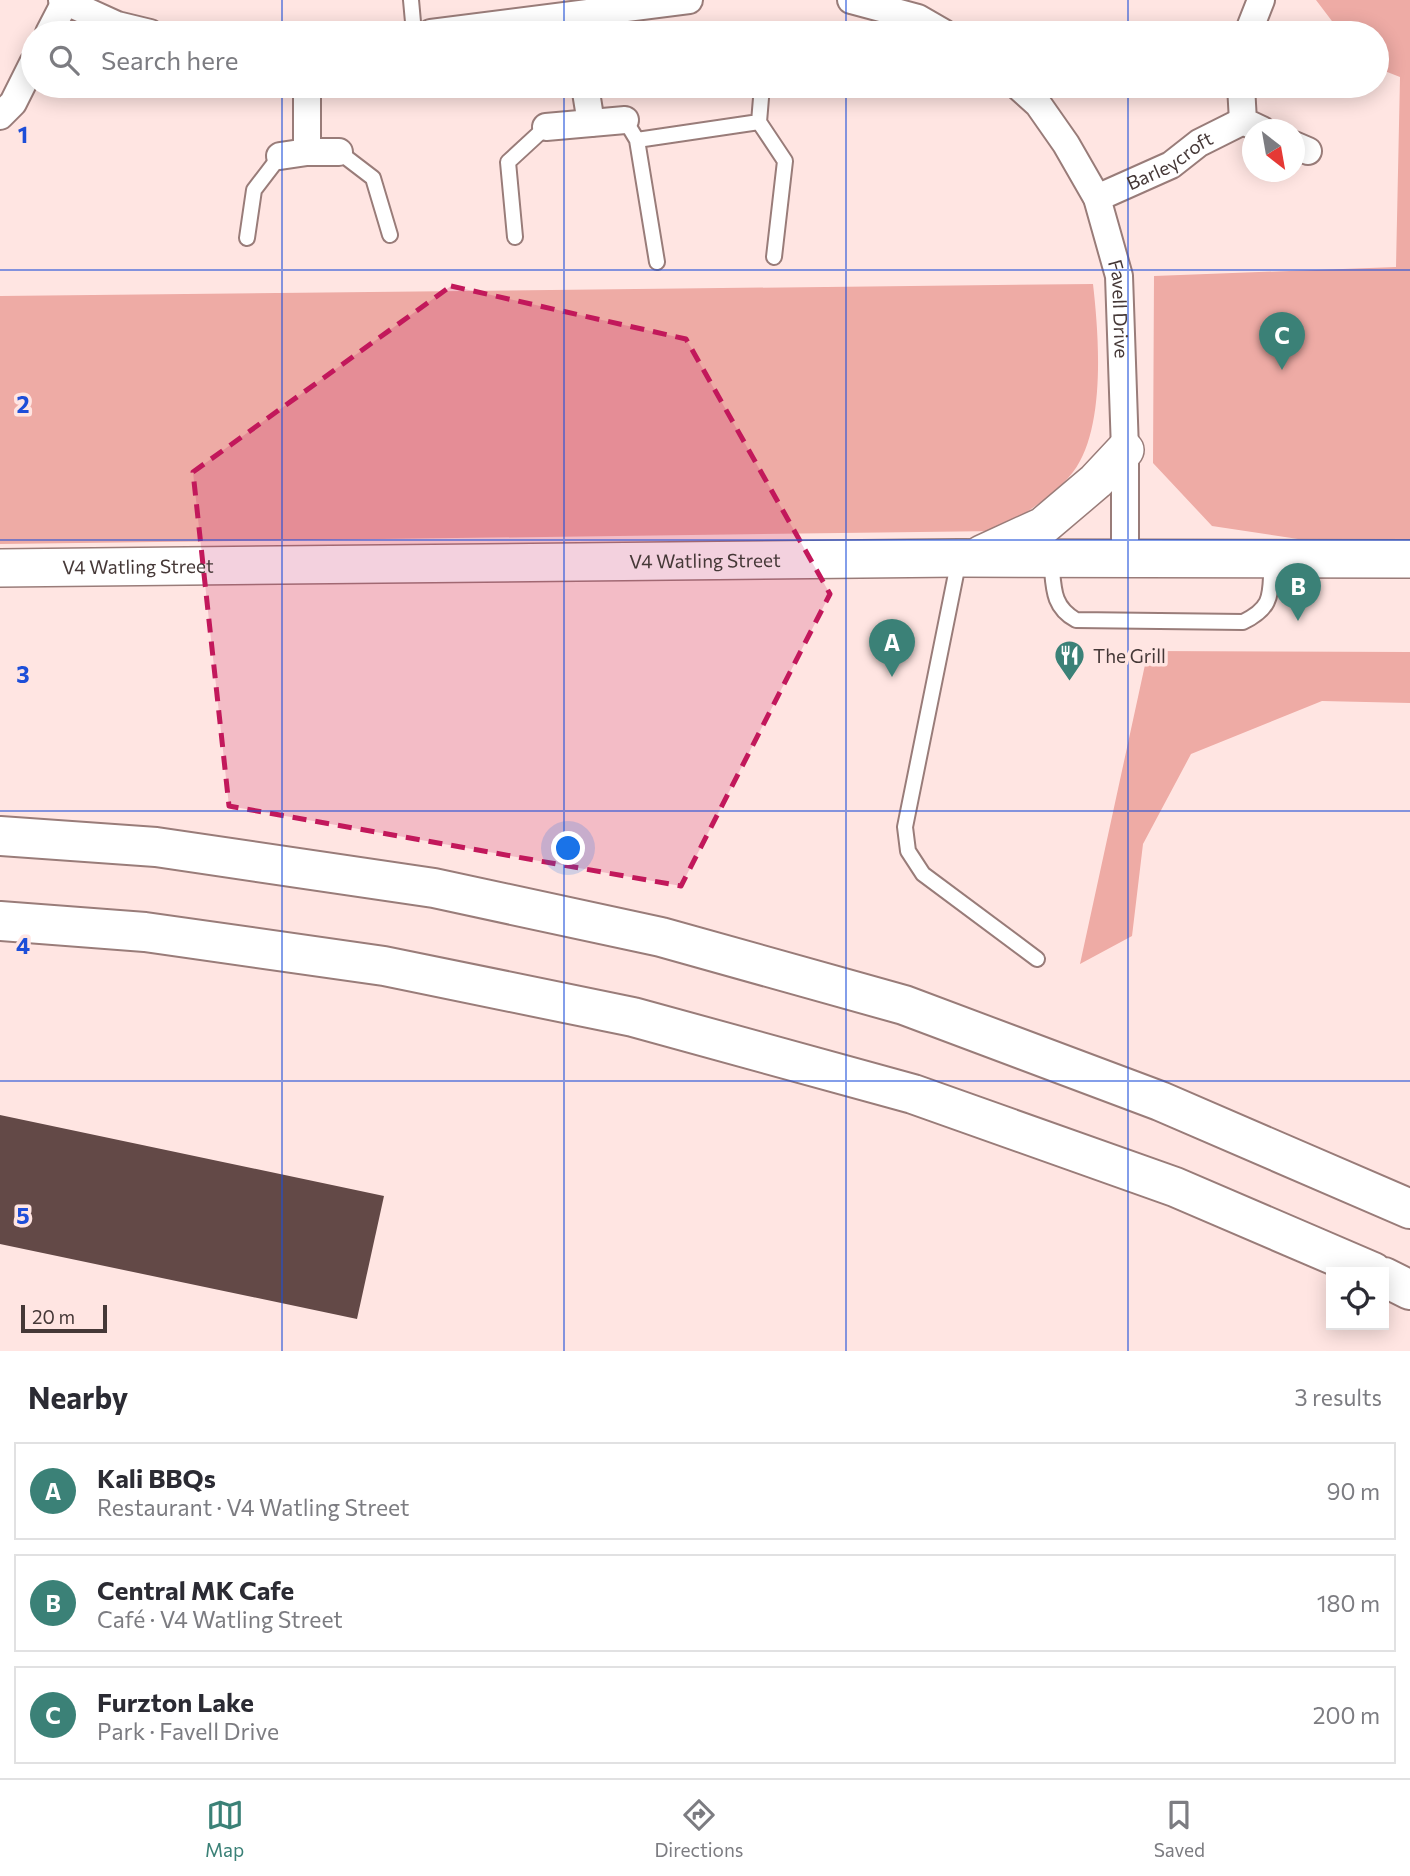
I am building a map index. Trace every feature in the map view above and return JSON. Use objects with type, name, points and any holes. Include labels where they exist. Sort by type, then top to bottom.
[{"type":"highway","points":[[0,836],[156,847],[408,884],[661,937],[904,1005],[1160,1101],[1410,1209]]},
{"type":"highway","points":[[0,921],[145,932],[384,966],[633,1017],[913,1094],[1175,1187],[1361,1267]]},
{"type":"highway","points":[[1389,1280],[1410,1290]]},
{"type":"street","points":[[589,21],[689,0]]},
{"type":"street","points":[[851,0],[923,21]]},
{"type":"street","points":[[1253,21],[1261,0]]},
{"type":"street","points":[[54,21],[63,1],[108,21]]},
{"type":"street","points":[[0,116],[12,103],[21,86]]},
{"type":"street","points":[[307,98],[307,152]]},
{"type":"street","points":[[587,98],[591,123]]},
{"type":"street","name":"Favell Drive","points":[[1031,98],[1066,144],[1097,198],[1119,276],[1125,450],[1125,560]]},
{"type":"street","name":"Barleycroft","points":[[1244,98],[1250,119]]},
{"type":"street","points":[[546,127],[591,123],[631,130]]},
{"type":"street","name":"Barleycroft","points":[[1097,198],[1171,165],[1199,143],[1242,128]]},
{"type":"street","points":[[280,156],[307,152],[339,152]]},
{"type":"street","points":[[965,558],[1043,526],[1096,481],[1125,450]]},
{"type":"street","name":"V4 Watling Street","points":[[0,568],[965,558],[1410,559]]},
{"type":"lane","points":[[411,0],[413,21]]},
{"type":"lane","points":[[761,98],[760,122],[785,161],[774,257]]},
{"type":"lane","points":[[657,262],[631,130],[760,122]]},
{"type":"lane","points":[[515,237],[508,162],[546,127]]},
{"type":"lane","points":[[339,152],[373,178],[390,235]]},
{"type":"lane","points":[[247,237],[254,190],[280,156]]},
{"type":"lane","points":[[965,558],[905,827],[908,850],[923,874],[1037,959]]},
{"type":"lane","points":[[1051,559],[1056,601],[1063,612],[1076,620],[1243,622],[1258,615],[1268,604],[1272,559]]},
{"type":"highlighted area","points":[[451,286],[686,339],[830,594],[681,886],[229,806],[193,472]]},
{"type":"shaded area","points":[[1316,0],[1410,0],[1410,556],[1212,526],[1153,463],[1154,276],[1396,267],[1400,77],[1389,73],[1389,21],[1332,21]]},
{"type":"shaded area","points":[[1093,284],[1098,381],[1091,432],[1084,454],[1073,472],[1057,489],[998,531],[0,544],[0,296]]},
{"type":"shaded area","points":[[1148,651],[1410,652],[1410,703],[1322,701],[1191,754],[1143,844],[1132,936],[1080,964]]},
{"type":"building","points":[[0,1115],[384,1196],[357,1319],[0,1244]]},
{"type":"place","name":"Furzton Lake","points":[[1282,370]]},
{"type":"place","name":"Central MK Cafe","points":[[1298,621]]},
{"type":"place","name":"Kali BBQs","points":[[892,677]]},
{"type":"place","name":"The Grill","points":[[1070,683]]}]
